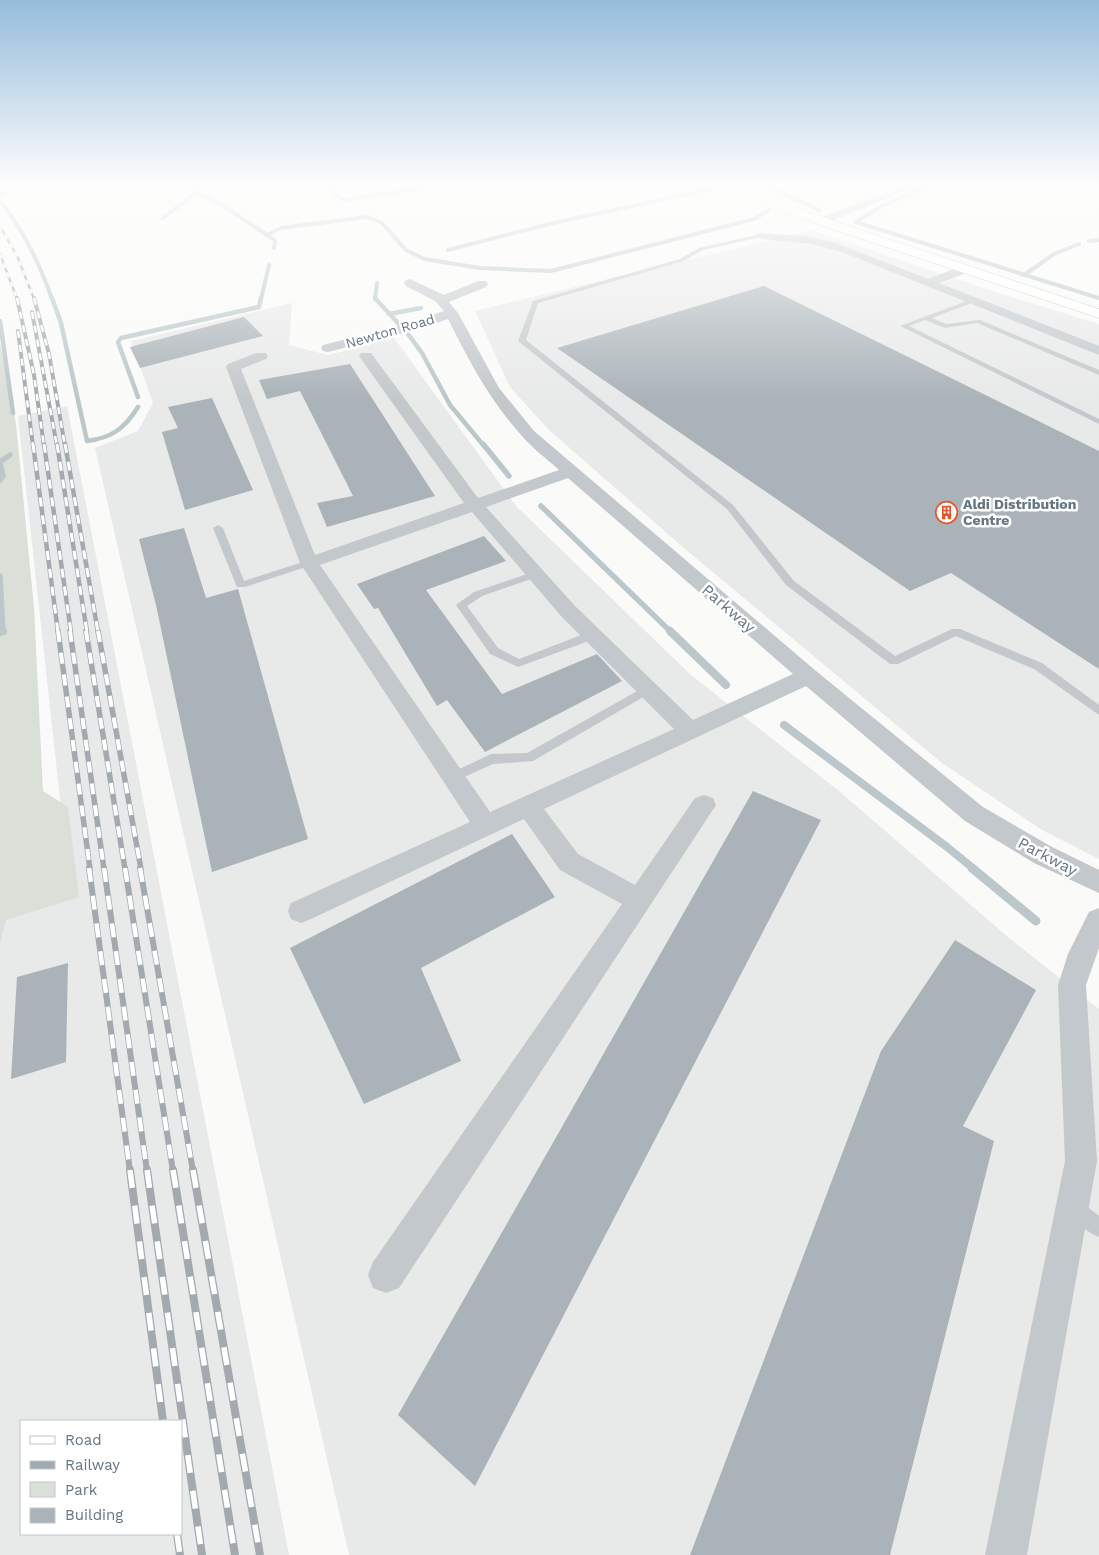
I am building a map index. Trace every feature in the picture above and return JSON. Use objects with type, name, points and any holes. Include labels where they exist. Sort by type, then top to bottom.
[{"type":"main road","points":[[920,256],[1099,314]]},
{"type":"street","points":[[859,256],[1099,351]]},
{"type":"street","points":[[904,289],[928,283],[962,270]]},
{"type":"street","points":[[410,283],[447,307]]},
{"type":"street","name":"Newton Road","points":[[328,348],[411,327],[447,307],[482,284]]},
{"type":"street","name":"Parkway","points":[[447,307],[493,390],[528,434],[808,676],[974,814],[1044,855],[1099,882]]},
{"type":"street","points":[[261,356],[233,367],[310,563],[486,826]]},
{"type":"street","points":[[366,356],[475,505],[568,611],[690,731]]},
{"type":"street","points":[[310,563],[571,471]]},
{"type":"street","points":[[301,911],[808,676]]},
{"type":"street","points":[[386,1275],[704,805]]},
{"type":"street","points":[[528,806],[569,862],[639,900]]},
{"type":"street","points":[[1006,1555],[1081,1161],[1072,985],[1082,954],[1099,920]]},
{"type":"lane","points":[[690,256],[682,260],[535,302],[522,341],[730,508],[790,583],[894,661],[956,632],[1038,666],[1099,711]]},
{"type":"lane","points":[[972,301],[903,326],[1099,422]]},
{"type":"lane","points":[[926,318],[945,326],[978,321],[1099,373]]},
{"type":"lane","points":[[218,528],[241,584],[310,563]]},
{"type":"lane","points":[[536,574],[478,594],[461,605],[494,651],[518,663],[592,634]]},
{"type":"lane","points":[[452,777],[491,759],[529,758],[648,689]]},
{"type":"lane","points":[[1072,1205],[1099,1228]]},
{"type":"shaded area","name":"Aldi Distribution Centre","points":[[705,256],[887,256],[1099,324],[1099,859],[1042,830],[942,763],[685,549],[549,430],[510,387],[475,311]]},
{"type":"shaded area","points":[[292,303],[289,345],[328,355],[394,338],[517,507],[691,675],[839,791],[1009,938],[1099,1009],[1099,1555],[349,1555],[95,448],[138,431],[153,403],[131,341]]},
{"type":"shaded area","points":[[67,406],[289,1555],[0,1555],[0,926],[2,918],[71,899],[18,416]]},
{"type":"green space","points":[[0,343],[16,424],[34,608],[43,791],[68,807],[79,897],[6,920],[0,943]]},
{"type":"building","name":"Aldi Distribution Centre","points":[[764,286],[1099,451],[1099,669],[951,573],[910,591],[557,348]]},
{"type":"building","points":[[244,317],[263,336],[140,368],[130,347]]},
{"type":"building","points":[[350,364],[435,496],[327,527],[317,503],[353,496],[300,391],[267,399],[259,380]]},
{"type":"building","points":[[212,398],[253,490],[185,510],[162,432],[178,428],[168,407]]},
{"type":"building","points":[[184,528],[206,598],[238,589],[308,839],[212,872],[156,605],[139,539]]},
{"type":"building","points":[[484,536],[506,561],[426,590],[502,694],[597,654],[622,681],[485,752],[447,700],[437,706],[378,608],[374,609],[357,584]]},
{"type":"building","points":[[753,791],[821,820],[475,1486],[398,1415]]},
{"type":"building","points":[[512,834],[555,897],[421,968],[461,1061],[364,1104],[290,948]]},
{"type":"building","points":[[955,940],[1036,990],[963,1126],[994,1141],[890,1555],[690,1555],[881,1051]]},
{"type":"building","points":[[68,963],[66,1062],[11,1079],[17,977]]},
{"type":"waterway","points":[[34,256],[52,299]]},
{"type":"waterway","points":[[417,256],[424,259],[480,268],[551,271],[611,256]]},
{"type":"waterway","points":[[963,256],[1024,275]]},
{"type":"waterway","points":[[1024,275],[1052,256]]},
{"type":"waterway","points":[[261,299],[269,265]]},
{"type":"waterway","points":[[1024,275],[1099,298]]},
{"type":"waterway","points":[[375,298],[377,283]]},
{"type":"waterway","points":[[52,298],[61,323],[87,441],[96,440],[117,431],[128,421],[138,407]]},
{"type":"waterway","points":[[138,397],[118,342],[121,338],[259,307],[261,298]]},
{"type":"waterway","points":[[375,298],[390,314]]},
{"type":"waterway","points":[[390,314],[421,308]]},
{"type":"waterway","points":[[390,314],[422,353],[450,405],[484,446]]},
{"type":"waterway","points":[[0,321],[13,413]]},
{"type":"waterway","points":[[483,444],[509,476]]},
{"type":"waterway","points":[[0,480],[3,476],[0,462],[10,455]]},
{"type":"waterway","points":[[541,506],[671,632]]},
{"type":"waterway","points":[[0,576],[3,631]]},
{"type":"waterway","points":[[670,631],[726,685]]},
{"type":"waterway","points":[[784,725],[974,869]]},
{"type":"waterway","points":[[972,868],[1036,921]]},
{"type":"railway","points":[[1,256],[17,299]]},
{"type":"railway","points":[[17,256],[34,299]]},
{"type":"railway","points":[[17,298],[34,375],[44,446]]},
{"type":"railway","points":[[34,298],[49,354],[65,446]]},
{"type":"railway","points":[[32,312],[57,446]]},
{"type":"railway","points":[[18,331],[33,446]]},
{"type":"railway","points":[[33,444],[58,632]]},
{"type":"railway","points":[[44,444],[71,632]]},
{"type":"railway","points":[[57,444],[87,632]]},
{"type":"railway","points":[[65,444],[98,632]]},
{"type":"railway","points":[[58,631],[90,869]]},
{"type":"railway","points":[[70,631],[104,869]]},
{"type":"railway","points":[[86,631],[125,869]]},
{"type":"railway","points":[[98,631],[141,869]]},
{"type":"railway","points":[[89,868],[130,1171]]},
{"type":"railway","points":[[104,868],[147,1171]]},
{"type":"railway","points":[[125,868],[173,1171]]},
{"type":"railway","points":[[140,868],[193,1171]]},
{"type":"railway","points":[[130,1170],[163,1420]]},
{"type":"railway","points":[[147,1170],[202,1555]]},
{"type":"railway","points":[[173,1170],[235,1555]]},
{"type":"railway","points":[[193,1170],[260,1555]]},
{"type":"railway","points":[[177,1535],[180,1555]]},
{"type":"place","name":"Aldi Distribution Centre","points":[[947,512]]}]
